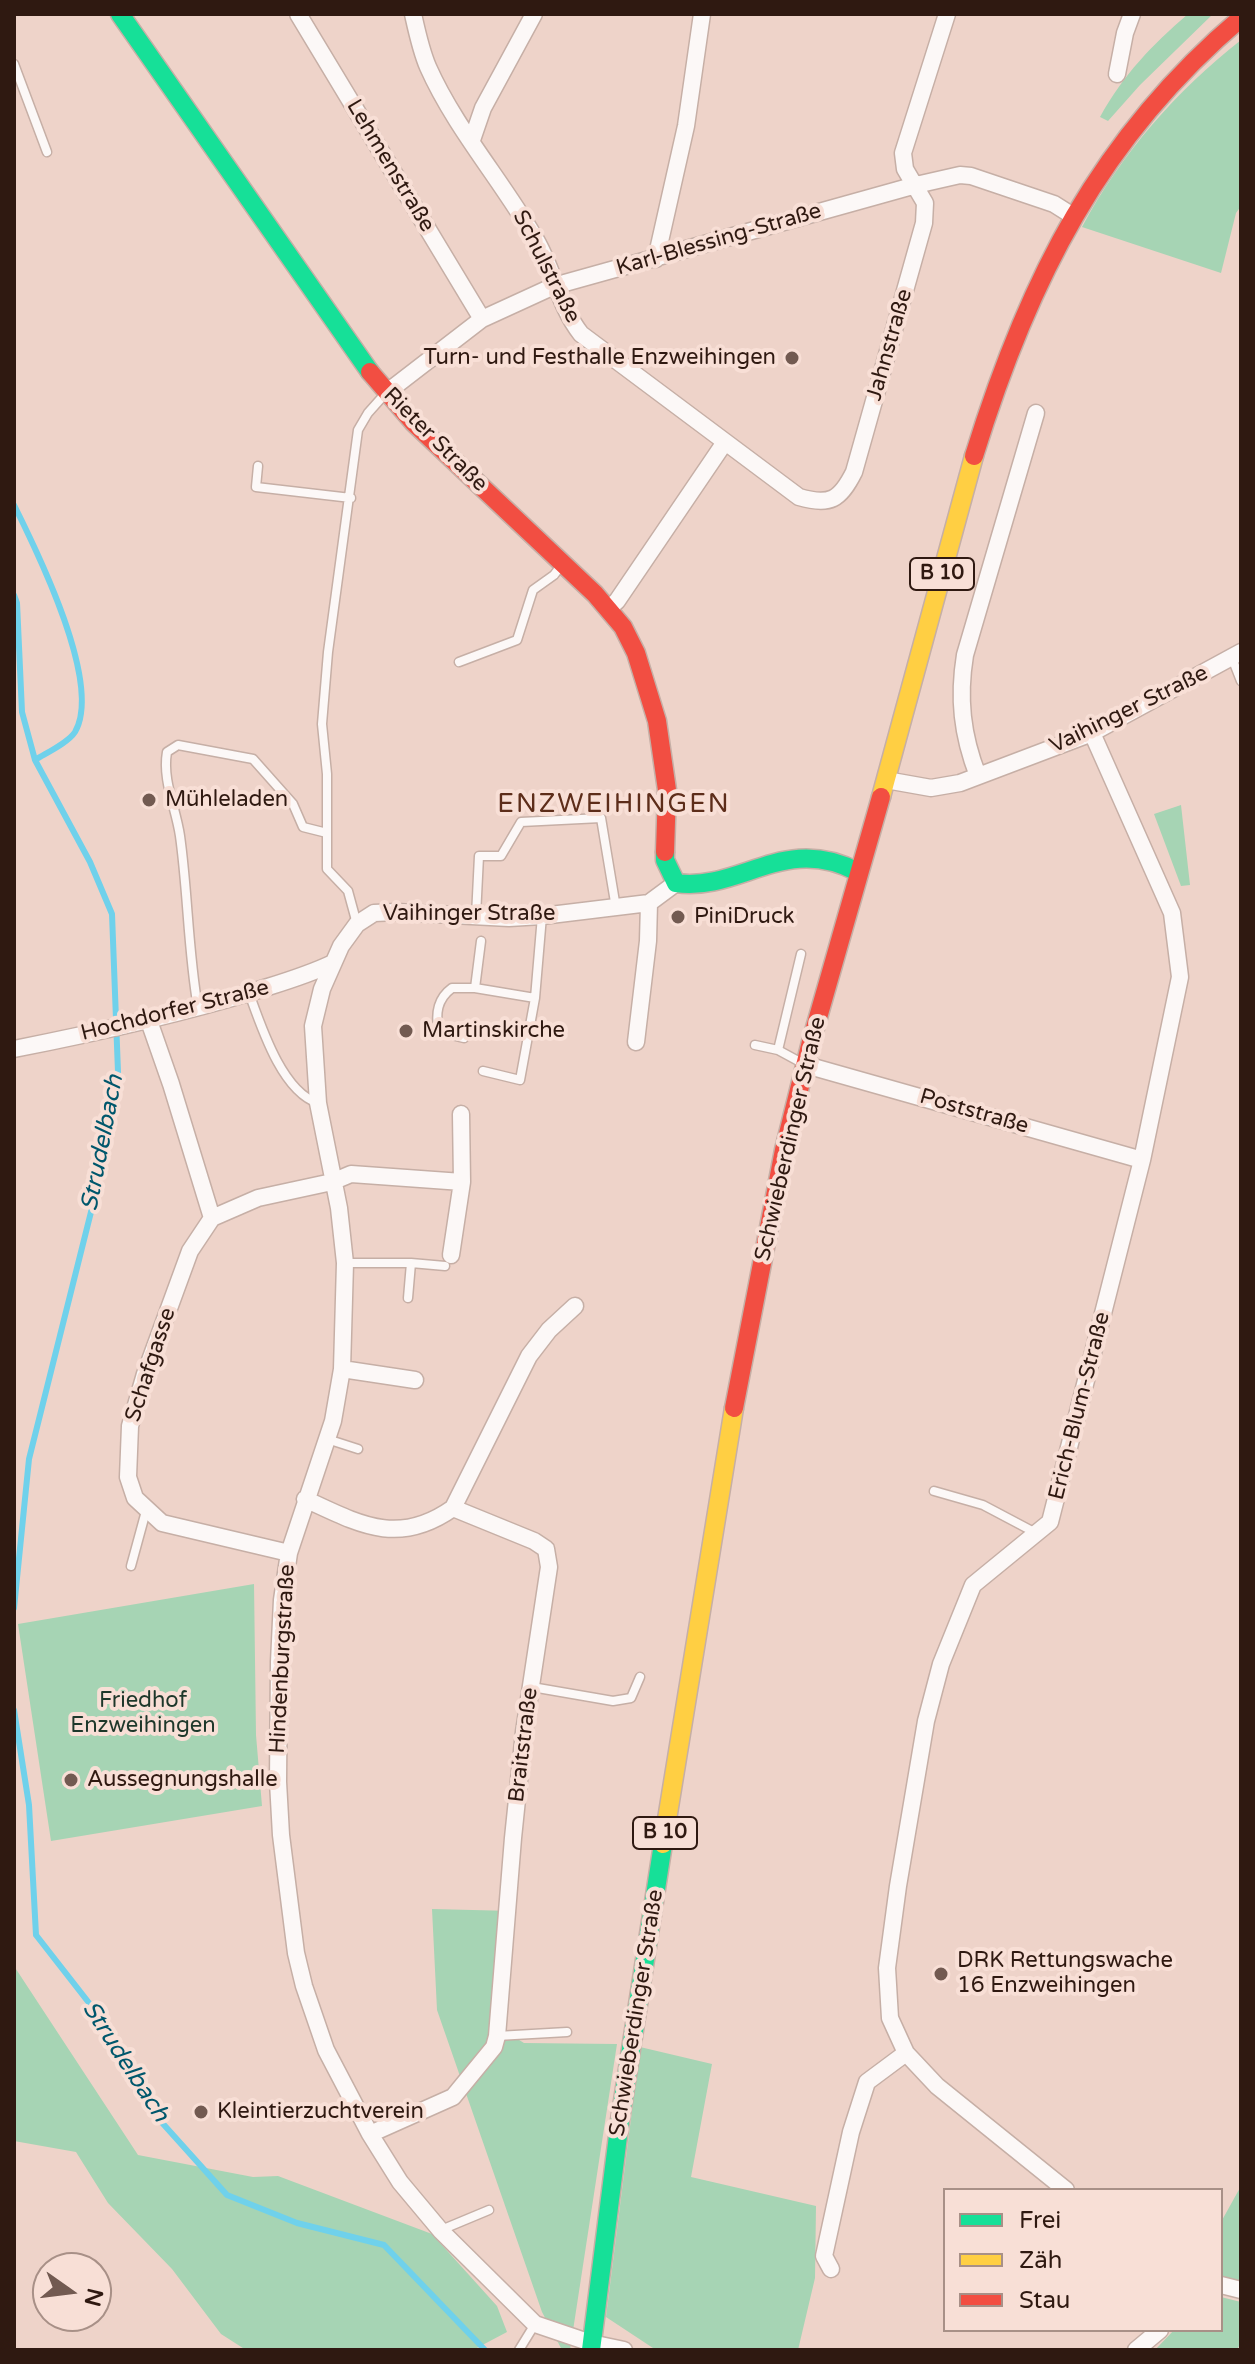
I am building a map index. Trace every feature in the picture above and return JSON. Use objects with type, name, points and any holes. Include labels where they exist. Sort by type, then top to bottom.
[{"type":"main road","name":"Rieter Straße","points":[[120,14],[386,393],[609,608],[623,627],[636,653],[657,721],[667,790],[665,860],[676,883]]},
{"type":"main road","name":"Schwieberdinger Straße","points":[[591,2347],[629,2054],[714,1527],[772,1202],[858,872],[990,409],[1035,292],[1073,216],[1108,158],[1153,100],[1189,63],[1241,18]]},
{"type":"main road","points":[[676,883],[698,885],[777,862],[809,858],[835,859],[858,872]]},
{"type":"street","name":"Lehmenstraße","points":[[298,14],[482,319]]},
{"type":"street","name":"Schulstraße","points":[[413,14],[428,66],[534,236],[554,286],[581,334],[799,497],[816,502],[833,500]]},
{"type":"street","points":[[472,140],[483,108],[534,14]]},
{"type":"street","points":[[656,259],[686,126],[702,14]]},
{"type":"street","name":"Jahnstraße","points":[[833,500],[846,488],[854,472],[924,223],[925,203],[905,169],[903,153],[947,14]]},
{"type":"street","points":[[1117,74],[1132,14]]},
{"type":"street","name":"Karl-Blessing-Straße","points":[[386,393],[482,319],[554,286],[916,185],[960,175],[971,176],[1054,204],[1073,216]]},
{"type":"street","points":[[978,776],[965,737],[961,696],[965,655],[1036,413]]},
{"type":"street","points":[[609,608],[617,601],[725,442]]},
{"type":"street","name":"Vaihinger Straße","points":[[886,780],[931,788],[960,783],[1092,733],[1237,655]]},
{"type":"street","name":"Erich-Blum-Straße","points":[[1064,2188],[937,2086],[906,2053],[890,2018],[887,1968],[926,1721],[941,1664],[973,1585],[1050,1522],[1142,1160],[1180,977],[1172,913],[1092,733]]},
{"type":"street","name":"Vaihinger Straße","points":[[357,924],[374,913],[542,916],[616,908],[649,903],[676,883]]},
{"type":"street","points":[[636,1042],[648,941],[649,903]]},
{"type":"street","name":"Hindenburgstraße","points":[[357,924],[333,963],[322,989],[313,1026],[318,1103],[339,1208],[345,1263],[339,1395],[289,1553],[282,1600],[278,1782],[281,1835],[296,1953],[326,2050],[370,2134],[400,2182],[441,2231],[535,2324],[591,2347],[624,2350]]},
{"type":"street","name":"Hochdorfer Straße","points":[[14,1049],[198,1009],[306,976],[333,963]]},
{"type":"street","points":[[149,1021],[212,1218],[258,1198],[332,1182],[351,1174],[462,1182]]},
{"type":"street","name":"Poststraße","points":[[806,1065],[1142,1160]]},
{"type":"street","points":[[448,1261],[462,1182],[461,1114]]},
{"type":"street","name":"Schafgasse","points":[[146,1511],[135,1498],[128,1477],[130,1426],[145,1374],[190,1251],[212,1218]]},
{"type":"street","points":[[305,1499],[376,1529],[399,1529],[433,1523],[453,1508],[529,1356],[549,1330],[575,1306]]},
{"type":"street","points":[[342,1369],[415,1380]]},
{"type":"street","name":"Braitstraße","points":[[370,2134],[453,2097],[494,2047],[497,2036],[513,1838],[549,1567],[546,1549],[534,1541],[453,1508]]},
{"type":"street","points":[[146,1511],[162,1523],[289,1553]]},
{"type":"street","points":[[831,2269],[824,2256],[851,2132],[867,2082],[906,2053]]},
{"type":"street","points":[[1136,2350],[1158,2332]]},
{"type":"lane","points":[[14,64],[47,152]]},
{"type":"lane","points":[[357,924],[348,891],[327,869],[327,774],[322,724],[328,652],[358,430],[386,393]]},
{"type":"lane","points":[[258,466],[256,487],[351,498]]},
{"type":"lane","points":[[459,662],[517,640],[533,590],[554,575],[562,563]]},
{"type":"lane","name":"Vaihinger Straße","points":[[1237,655],[1241,681]]},
{"type":"lane","points":[[198,1009],[180,838],[164,769],[167,752],[178,745],[253,759],[293,804],[303,827],[327,833]]},
{"type":"lane","points":[[475,988],[481,940],[479,856],[501,856],[521,822],[601,818],[616,908]]},
{"type":"lane","points":[[483,1071],[520,1080],[535,998],[542,916]]},
{"type":"lane","points":[[778,1050],[801,954]]},
{"type":"lane","points":[[464,1038],[439,1032],[436,1019],[438,1006],[444,993],[452,988],[475,988],[535,998]]},
{"type":"lane","points":[[249,992],[279,1064],[291,1082],[309,1100],[318,1103]]},
{"type":"lane","points":[[755,1045],[778,1050],[806,1065]]},
{"type":"lane","points":[[345,1263],[448,1261]]},
{"type":"lane","points":[[408,1298],[411,1263]]},
{"type":"lane","points":[[326,1439],[358,1449]]},
{"type":"lane","points":[[934,1491],[983,1505],[1037,1534]]},
{"type":"lane","points":[[131,1566],[146,1511]]},
{"type":"lane","points":[[531,1687],[613,1701],[631,1698],[640,1677]]},
{"type":"lane","points":[[497,2036],[567,2032]]},
{"type":"lane","points":[[441,2231],[489,2210]]},
{"type":"lane","points":[[519,2350],[535,2324]]},
{"type":"green space","points":[[1188,14],[1213,14],[1108,121],[1100,117],[1139,61]]},
{"type":"green space","points":[[1241,40],[1241,206],[1236,213],[1221,273],[1082,227],[1114,174],[1152,125],[1194,80]]},
{"type":"green space","points":[[1181,805],[1190,885],[1181,886],[1154,814]]},
{"type":"green space","name":"Friedhof Enzweihingen","points":[[254,1584],[256,1735],[262,1806],[51,1841],[18,1624]]},
{"type":"green space","points":[[432,1909],[513,1911],[503,2030],[524,2043],[617,2044],[570,2350],[562,2350],[542,2312],[437,2010]]},
{"type":"green space","points":[[14,1966],[138,2155],[253,2177],[278,2176],[432,2234],[497,2306],[507,2332],[473,2350],[246,2350],[221,2334],[172,2269],[108,2203],[76,2152],[14,2141]]},
{"type":"green space","points":[[640,2047],[712,2064],[691,2177],[816,2206],[815,2278],[798,2350],[656,2350],[606,2317]]},
{"type":"green space","points":[[1241,2186],[1241,2282],[1223,2278],[1223,2218]]},
{"type":"green space","points":[[1223,2298],[1241,2302],[1241,2342],[1237,2350],[1155,2350],[1172,2332],[1223,2332]]},
{"type":"waterway","points":[[14,505],[64,618],[81,683],[81,710],[75,732],[35,760]]},
{"type":"waterway","name":"Strudelbach","points":[[14,595],[17,603],[22,712],[35,760],[90,862],[112,914],[118,1072],[92,1208],[29,1459],[14,1608]]},
{"type":"waterway","name":"Strudelbach","points":[[14,1710],[29,1805],[36,1935],[100,2017],[156,2116],[227,2195],[297,2223],[384,2245],[485,2350]]},
{"type":"traffic: fast","points":[[120,14],[370,372]]},
{"type":"traffic: fast","points":[[665,852],[665,860],[676,883],[699,884],[721,880],[764,866],[807,859],[832,862],[858,872]]},
{"type":"traffic: fast","points":[[591,2350],[620,2120],[663,1844]]},
{"type":"traffic: slow","points":[[881,797],[974,456]]},
{"type":"traffic: slow","points":[[663,1844],[734,1408]]},
{"type":"traffic: jam","points":[[974,456],[1019,331],[1074,216],[1108,163],[1147,112],[1191,64],[1241,18]]},
{"type":"traffic: jam","points":[[370,372],[413,422],[595,594],[623,627],[636,653],[657,721],[667,790],[665,852]]},
{"type":"traffic: jam","points":[[734,1408],[784,1150],[811,1042],[881,797]]},
{"type":"place","name":"Turn- und Festhalle Enzweihingen","points":[[792,358]]},
{"type":"place","name":"Mühleladen","points":[[149,800]]},
{"type":"place","name":"PiniDruck","points":[[678,917]]},
{"type":"place","name":"Martinskirche","points":[[406,1031]]},
{"type":"place","name":"Aussegnungshalle","points":[[71,1780]]},
{"type":"place","name":"DRK Rettungswache 16 Enzweihingen","points":[[941,1974]]},
{"type":"place","name":"Kleintierzuchtverein","points":[[201,2112]]},
{"type":"district","name":"ENZWEIHINGEN","points":[[614,805]]}]
